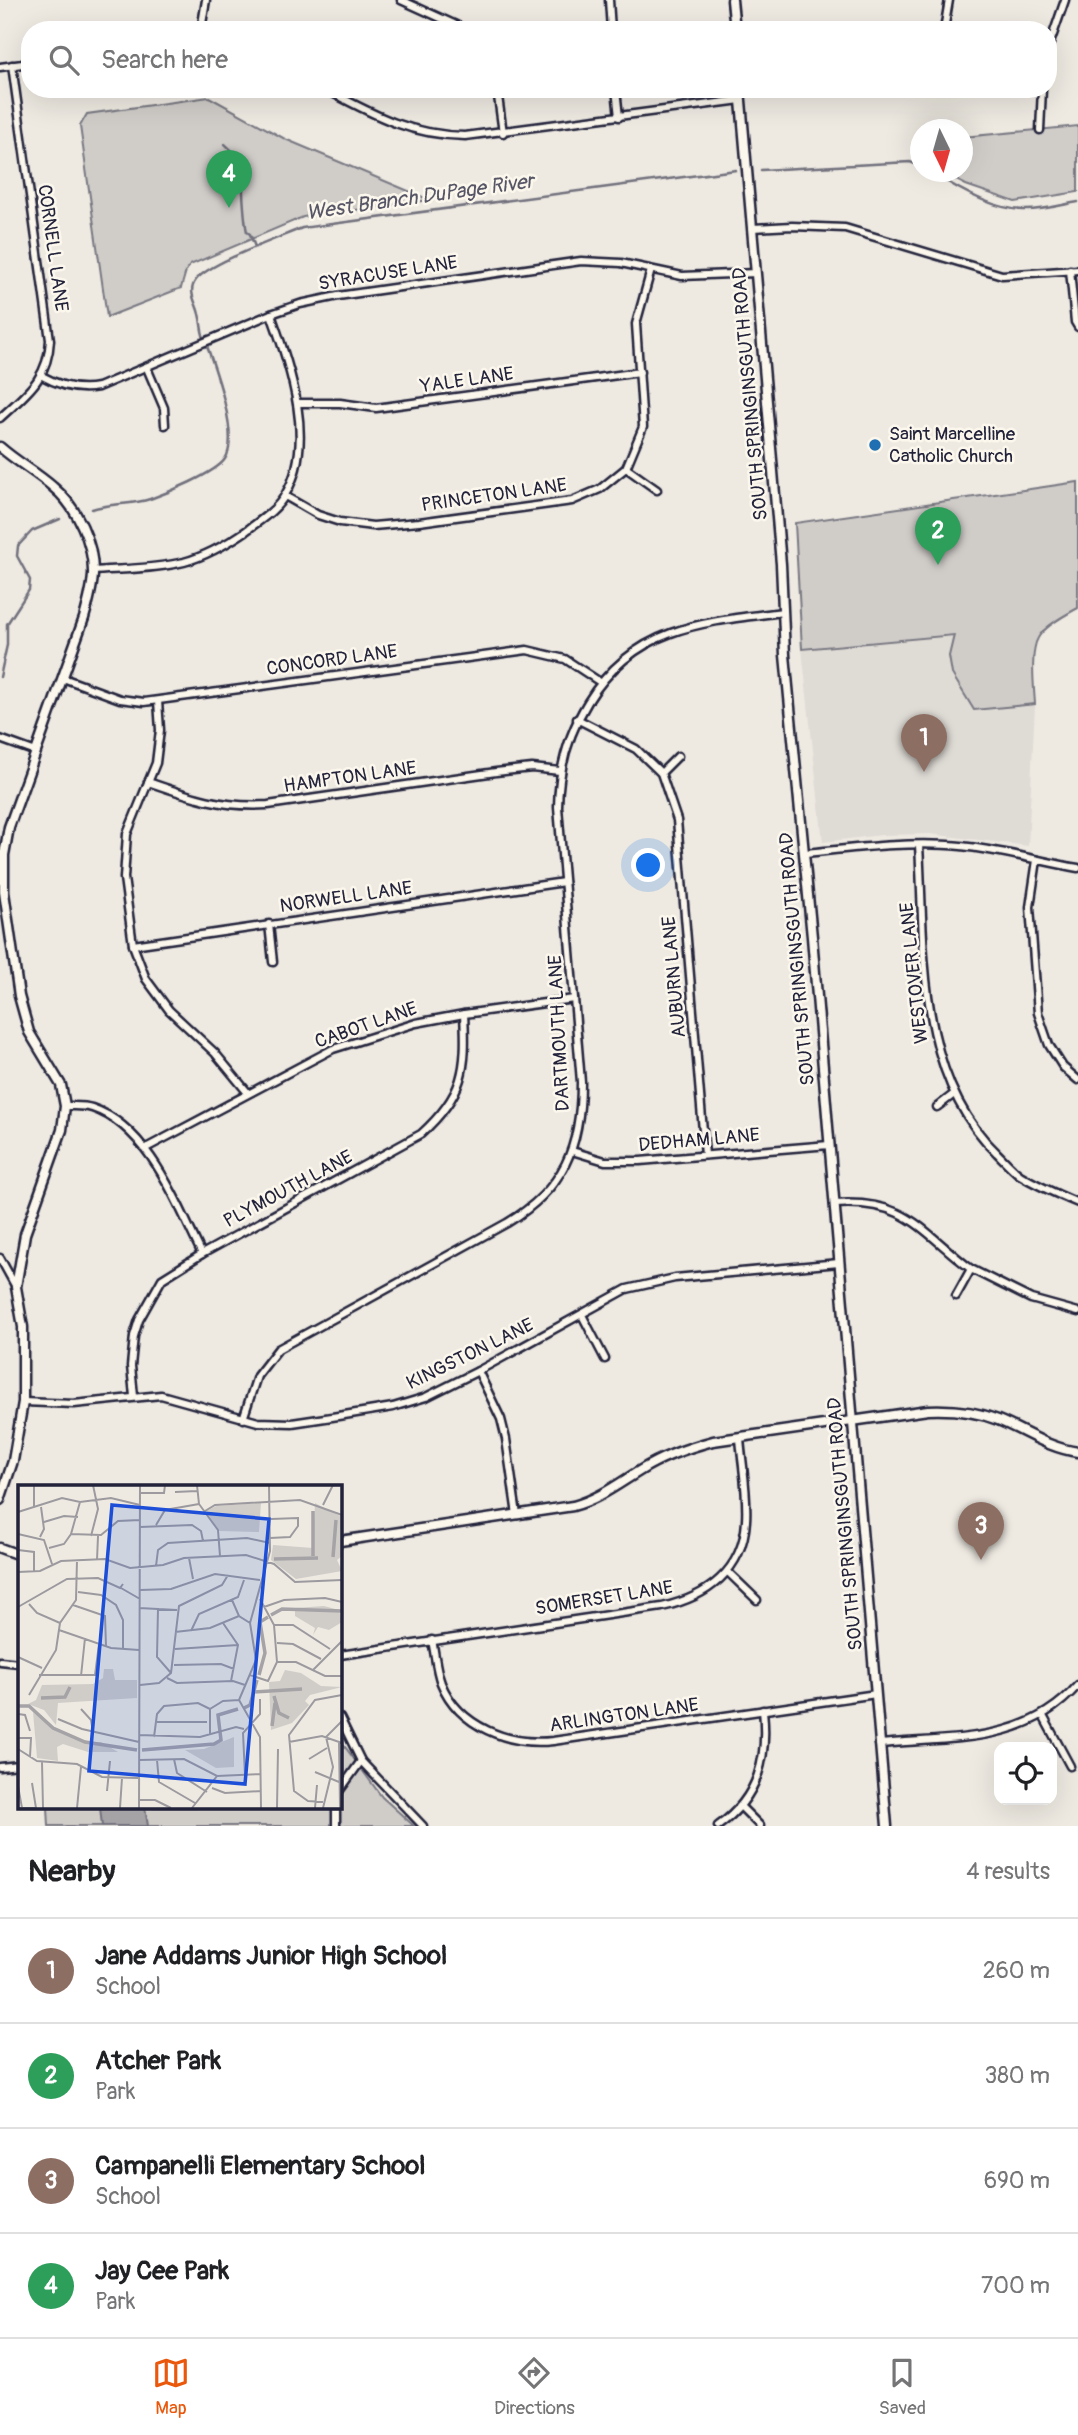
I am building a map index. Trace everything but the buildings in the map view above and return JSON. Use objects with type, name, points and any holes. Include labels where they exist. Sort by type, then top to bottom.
[{"type":"street","points":[[202,21],[206,0]]},
{"type":"street","points":[[401,0],[447,21]]},
{"type":"street","points":[[609,0],[610,21]]},
{"type":"street","points":[[732,0],[734,21]]},
{"type":"street","points":[[946,21],[949,0]]},
{"type":"street","points":[[1057,23],[1065,0]]},
{"type":"street","points":[[0,67],[21,64]]},
{"type":"street","name":"CORNELL LANE","points":[[12,65],[49,331],[48,356],[42,376]]},
{"type":"street","points":[[342,98],[382,119],[413,130],[449,136],[503,133],[741,100]]},
{"type":"street","points":[[498,98],[503,133]]},
{"type":"street","points":[[618,98],[619,117]]},
{"type":"street","points":[[1040,130],[1042,98]]},
{"type":"street","name":"SOUTH SPRINGINSGUTH ROAD","points":[[741,100],[887,1826]]},
{"type":"street","points":[[752,228],[845,228],[1002,275],[1074,270],[1075,322],[1078,327]]},
{"type":"street","name":"SYRACUSE LANE","points":[[42,376],[61,385],[92,388],[147,368],[271,314],[300,304],[338,296],[581,261],[621,263],[670,275],[700,277],[756,273]]},
{"type":"street","name":"PRINCETON LANE","points":[[285,496],[318,515],[340,522],[391,526],[572,500],[600,489],[626,468],[643,426],[636,324],[651,270]]},
{"type":"street","points":[[93,571],[182,562],[200,556],[230,541],[257,522],[285,496],[296,471],[298,403],[289,364],[271,314]]},
{"type":"street","points":[[147,368],[164,408],[165,425]]},
{"type":"street","name":"YALE LANE","points":[[298,403],[340,403],[376,408],[640,372]]},
{"type":"street","points":[[0,418],[42,376]]},
{"type":"street","points":[[0,447],[46,481],[68,502],[84,533],[93,571],[91,594],[9,827],[4,855],[5,892],[22,1009],[34,1041],[61,1085],[65,1106],[62,1130],[25,1234],[16,1287]]},
{"type":"street","points":[[626,468],[657,489]]},
{"type":"street","name":"DARTMOUTH LANE","points":[[243,1419],[257,1376],[278,1349],[521,1215],[551,1186],[572,1151],[581,1108],[558,807],[560,771],[577,719],[600,682],[634,653],[674,632],[709,622],[783,612]]},
{"type":"street","name":"CONCORD LANE","points":[[63,678],[120,699],[158,701],[517,651],[558,656],[575,664],[600,682]]},
{"type":"street","points":[[158,701],[159,748],[127,834],[125,886],[133,945],[146,979],[169,1010],[215,1054],[248,1093]]},
{"type":"street","name":"AUBURN LANE","points":[[577,719],[636,749],[662,774],[677,820],[705,1155]]},
{"type":"street","points":[[0,739],[36,752]]},
{"type":"street","points":[[662,774],[678,757]]},
{"type":"street","name":"HAMPTON LANE","points":[[148,782],[197,800],[240,806],[268,805],[532,768],[560,771]]},
{"type":"street","points":[[804,853],[919,845],[972,848],[1078,868]]},
{"type":"street","name":"WESTOVER LANE","points":[[919,845],[925,952],[933,1027],[937,1051],[954,1094],[977,1130],[1019,1174],[1078,1203]]},
{"type":"street","points":[[1037,860],[1030,907],[1038,1013],[1049,1045],[1063,1067],[1078,1080]]},
{"type":"street","name":"NORWELL LANE","points":[[133,945],[564,882]]},
{"type":"street","points":[[269,924],[273,962]]},
{"type":"street","name":"CABOT LANE","points":[[146,1148],[333,1049],[392,1029],[464,1014],[574,999]]},
{"type":"street","name":"PLYMOUTH LANE","points":[[134,1396],[131,1366],[134,1336],[139,1320],[162,1279],[202,1254],[421,1134],[447,1107],[460,1079],[466,1052],[464,1014]]},
{"type":"street","points":[[937,1107],[954,1094]]},
{"type":"street","points":[[65,1106],[91,1107],[115,1119],[146,1148],[202,1254]]},
{"type":"street","name":"DEDHAM LANE","points":[[572,1151],[619,1162],[829,1145]]},
{"type":"street","points":[[834,1204],[863,1203],[894,1210],[912,1220],[971,1269],[1031,1299],[1078,1312]]},
{"type":"street","points":[[0,1258],[16,1287],[23,1328],[23,1402],[13,1461],[0,1500]]},
{"type":"street","name":"KINGSTON LANE","points":[[23,1402],[74,1404],[161,1395],[243,1419],[275,1424],[393,1407],[426,1397],[478,1371],[627,1289],[675,1278],[839,1263]]},
{"type":"street","points":[[956,1296],[971,1269]]},
{"type":"street","points":[[582,1315],[605,1359]]},
{"type":"street","points":[[478,1371],[501,1419],[517,1515]]},
{"type":"street","points":[[341,1541],[581,1503],[604,1494],[670,1454],[713,1441],[928,1410],[962,1411],[998,1420],[1045,1444],[1078,1452]]},
{"type":"street","points":[[740,1438],[746,1520],[740,1549],[729,1572],[757,1600]]},
{"type":"street","points":[[0,1548],[18,1555]]},
{"type":"street","name":"SOMERSET LANE","points":[[341,1655],[675,1604],[700,1594],[729,1572]]},
{"type":"street","name":"ARLINGTON LANE","points":[[432,1640],[441,1683],[457,1707],[487,1731],[522,1742],[554,1741],[876,1694]]},
{"type":"street","points":[[0,1661],[18,1662]]},
{"type":"street","points":[[879,1744],[994,1734],[1014,1729],[1043,1716],[1078,1685]]},
{"type":"street","points":[[718,1826],[741,1807],[761,1766],[765,1747],[763,1710]]},
{"type":"street","points":[[1043,1716],[1070,1766]]},
{"type":"street","points":[[341,1720],[361,1760],[423,1826]]},
{"type":"street","points":[[341,1789],[361,1760]]},
{"type":"street","points":[[0,1767],[18,1765]]},
{"type":"street","points":[[741,1807],[760,1826]]},
{"type":"street","points":[[335,1808],[336,1826]]},
{"type":"shaded area","points":[[211,98],[285,139],[430,200],[303,217],[190,265],[181,288],[107,317],[80,126],[87,114]]},
{"type":"shaded area","points":[[1078,126],[1078,192],[1015,202],[960,182],[973,182],[973,136]]},
{"type":"shaded area","points":[[1078,482],[1078,608],[1050,625],[1038,638],[1033,660],[1035,704],[974,710],[952,674],[949,656],[954,635],[802,649],[795,523]]},
{"type":"shaded area","points":[[954,635],[949,656],[952,674],[974,710],[1035,704],[1028,846],[930,834],[881,835],[823,842],[802,649]]},
{"type":"shaded area","points":[[341,1741],[382,1797],[414,1826],[49,1826],[48,1808],[341,1808]]},
{"type":"shaded area","points":[[100,1808],[145,1808],[148,1826],[102,1826]]},
{"type":"waterway","points":[[225,144],[235,154],[243,172],[246,227],[255,247]]},
{"type":"waterway","name":"West Branch DuPage River","points":[[761,170],[910,162]]},
{"type":"waterway","name":"West Branch DuPage River","points":[[92,509],[158,496],[202,476],[225,459],[230,433],[227,416],[192,293],[196,280],[215,266],[302,228],[736,170]]},
{"type":"waterway","name":"West Branch DuPage River","points":[[947,182],[975,197],[1011,209],[1036,210],[1078,202]]},
{"type":"waterway","name":"West Branch DuPage River","points":[[0,677],[7,645],[7,624],[29,590],[30,580],[17,556],[18,546],[32,531],[60,519]]},
{"type":"place","name":"Jay Cee Park","points":[[229,208]]},
{"type":"place","name":"Saint Marcelline Catholic Church","points":[[875,445]]},
{"type":"place","name":"Atcher Park","points":[[938,565]]},
{"type":"place","name":"Jane Addams Junior High School","points":[[924,772]]},
{"type":"place","name":"Campanelli Elementary School","points":[[981,1560]]}]
